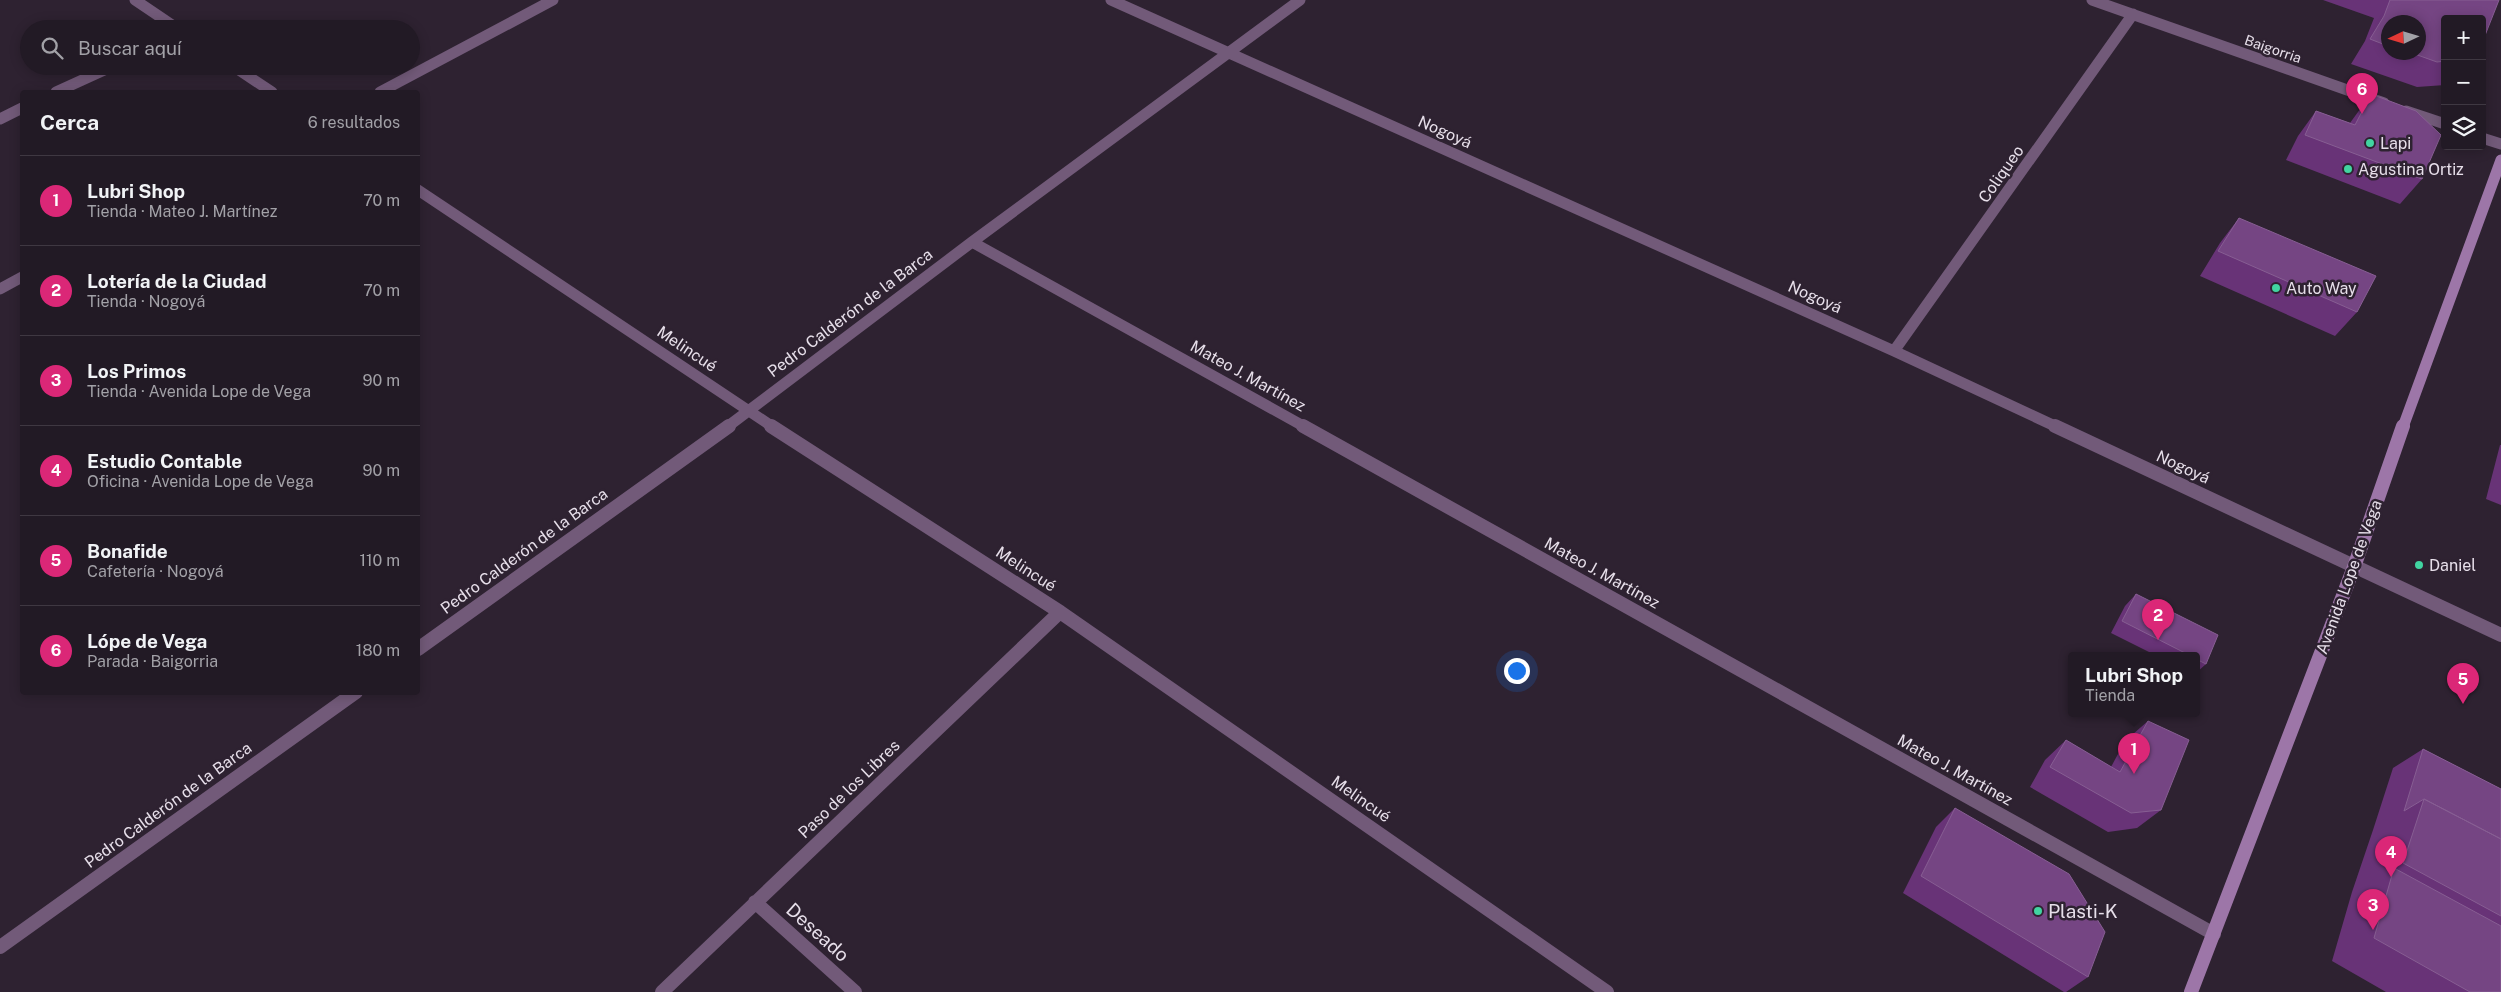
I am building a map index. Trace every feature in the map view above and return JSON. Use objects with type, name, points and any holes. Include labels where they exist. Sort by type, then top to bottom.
[{"type":"main road","name":"Avenida Lope de Vega","points":[[2191,992],[2354,567],[2439,324],[2501,160]]},
{"type":"street","points":[[135,0],[165,20]]},
{"type":"street","points":[[420,71],[553,0]]},
{"type":"street","name":"Nogoyá","points":[[1111,0],[1894,351],[2501,635]]},
{"type":"street","name":"Pedro Calderón de la Barca","points":[[420,648],[749,412],[972,242],[1300,0]]},
{"type":"street","name":"Baigorria","points":[[2092,0],[2441,123]]},
{"type":"street","name":"Coliqueo","points":[[1894,351],[2133,14]]},
{"type":"street","points":[[60,90],[93,75]]},
{"type":"street","points":[[246,75],[269,90]]},
{"type":"street","points":[[384,90],[412,75]]},
{"type":"street","points":[[0,119],[20,109]]},
{"type":"street","points":[[2486,139],[2501,144]]},
{"type":"street","name":"Melincué","points":[[420,191],[749,412],[1060,612],[1607,992]]},
{"type":"street","name":"Mateo J. Martínez","points":[[972,242],[2214,934]]},
{"type":"street","points":[[0,289],[20,278]]},
{"type":"street","name":"Paso de los Libres","points":[[662,992],[1060,612]]},
{"type":"street","name":"Pedro Calderón de la Barca","points":[[0,947],[352,695]]},
{"type":"street","name":"Deseado","points":[[755,902],[854,992]]},
{"type":"building","points":[[2390,0],[2499,0],[2486,33],[2486,15],[2441,15],[2441,62],[2426,58],[2426,15],[2384,15]]},
{"type":"building","points":[[2381,21],[2381,43],[2370,39]]},
{"type":"building","points":[[2371,94],[2416,111],[2441,135],[2422,179],[2305,135],[2316,111],[2355,125]]},
{"type":"building","points":[[2239,218],[2376,276],[2357,312],[2218,251]]},
{"type":"building","points":[[2136,594],[2218,635],[2206,664],[2200,661],[2200,652],[2183,652],[2122,621]]},
{"type":"building","points":[[2148,721],[2189,740],[2161,810],[2131,813],[2050,767],[2066,740],[2120,772]]},
{"type":"building","points":[[2423,749],[2501,789],[2501,839],[2424,799],[2404,811]]},
{"type":"building","points":[[2424,799],[2501,839],[2501,916],[2403,863]]},
{"type":"building","points":[[1955,808],[2069,874],[2105,932],[2088,977],[1921,876]]},
{"type":"building","points":[[2394,868],[2501,926],[2501,992],[2470,992],[2374,938]]},
{"type":"place","name":"Lópe de Vega","points":[[2362,114]]},
{"type":"place","name":"Lapi","points":[[2370,143]]},
{"type":"place","name":"Agustina Ortiz","points":[[2348,169]]},
{"type":"place","name":"Auto Way","points":[[2276,288]]},
{"type":"place","name":"Daniel","points":[[2419,565]]},
{"type":"place","name":"Lotería de la Ciudad","points":[[2158,640]]},
{"type":"place","name":"Bonafide","points":[[2463,704]]},
{"type":"place","name":"Lubri Shop","points":[[2134,774]]},
{"type":"place","name":"Estudio Contable","points":[[2391,877]]},
{"type":"place","name":"Plasti-K","points":[[2038,911]]},
{"type":"place","name":"Los Primos","points":[[2373,930]]}]
